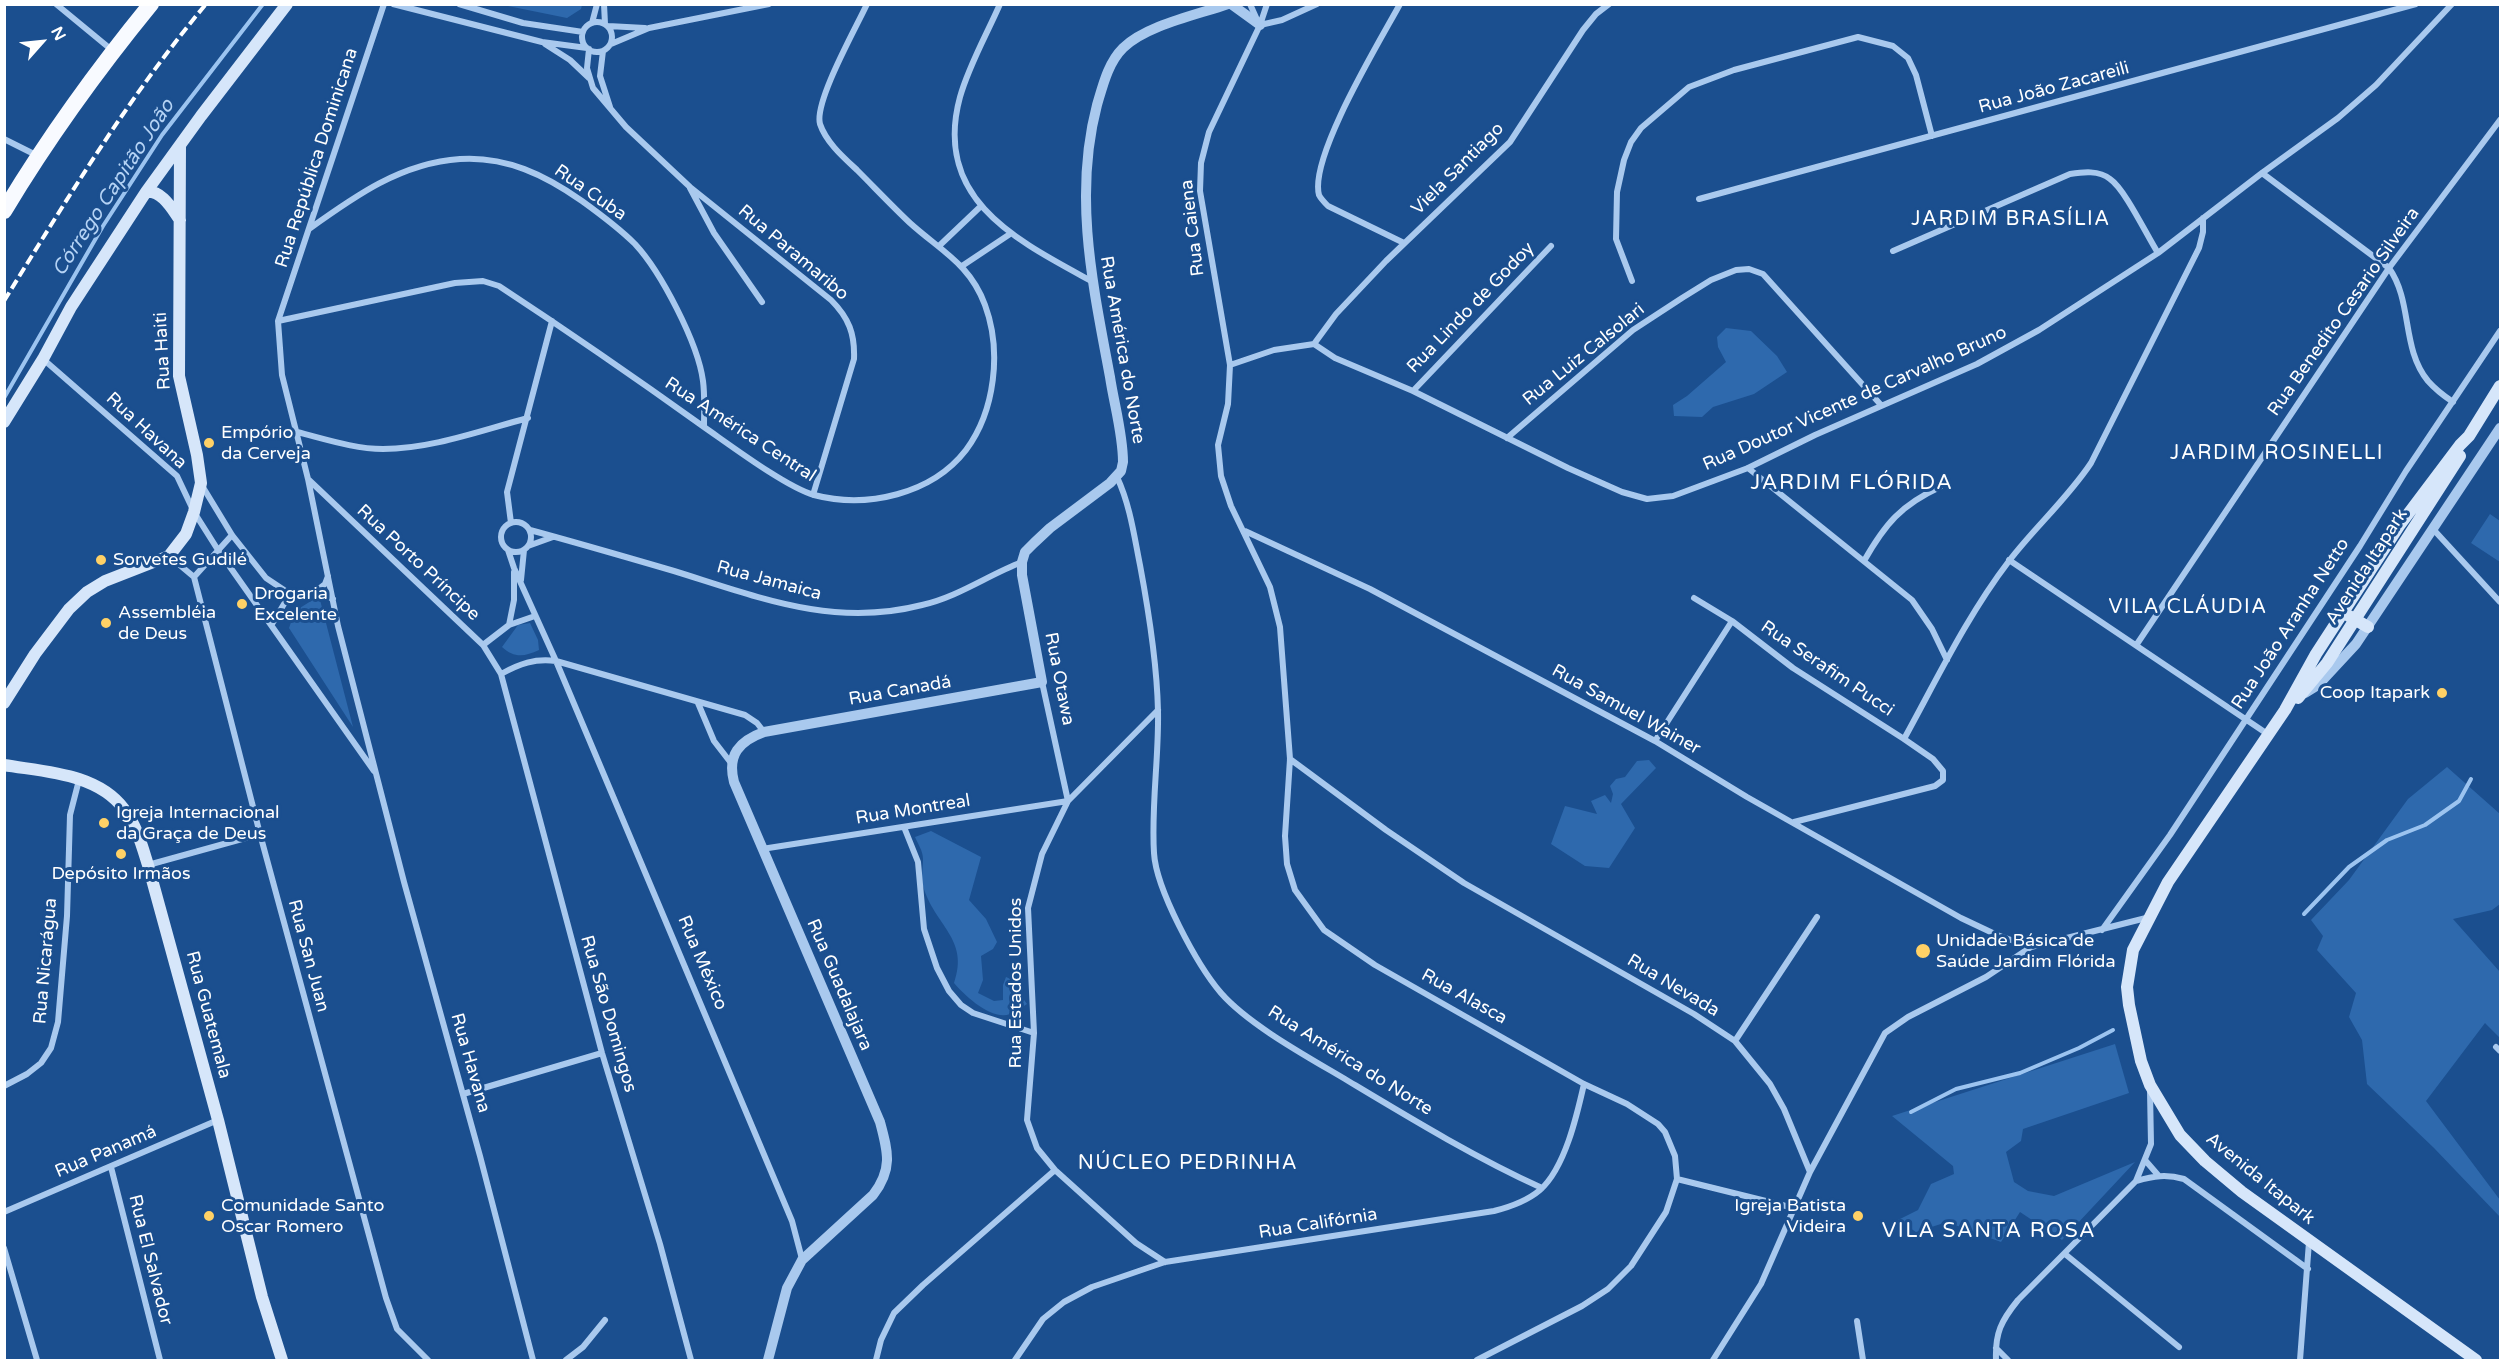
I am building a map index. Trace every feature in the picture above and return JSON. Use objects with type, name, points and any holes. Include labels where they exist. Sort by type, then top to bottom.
[{"type":"highway","points":[[4,211],[38,156],[113,51],[151,4]]},
{"type":"main road","points":[[4,422],[43,359],[71,307],[146,192],[287,4]]},
{"type":"main road","name":"Rua Haiti","points":[[170,556],[186,534],[201,483],[198,455],[179,376],[180,145]]},
{"type":"main road","points":[[146,192],[152,191],[164,199],[180,220]]},
{"type":"main road","name":"Avenida Itapark","points":[[2285,710],[2327,663],[2349,615],[2399,526],[2469,436],[2500,386]]},
{"type":"main road","points":[[4,703],[35,654],[69,609],[87,592],[126,571],[170,556]]},
{"type":"main road","points":[[2349,615],[2368,627]]},
{"type":"main road","name":"Avenida Itapark","points":[[2349,615],[2316,654],[2269,735],[2168,882],[2133,950],[2127,987],[2129,1005],[2141,1061],[2150,1085],[2180,1135],[2205,1161],[2309,1242],[2476,1360]]},
{"type":"main road","name":"Rua Guatemala","points":[[4,765],[79,780],[103,789],[125,810],[135,827],[148,865],[218,1120],[262,1298],[282,1360]]},
{"type":"street","points":[[56,4],[113,51]]},
{"type":"street","name":"Rua República Dominicana","points":[[279,321],[384,4]]},
{"type":"street","points":[[393,4],[542,42],[603,51],[611,44],[649,28],[770,4]]},
{"type":"street","points":[[459,4],[523,23],[583,32]]},
{"type":"street","points":[[589,79],[588,49],[583,41],[583,32],[592,23],[597,4]]},
{"type":"street","points":[[603,4],[606,25],[612,34],[611,44]]},
{"type":"street","name":"Rua América Central","points":[[279,321],[455,283],[483,281],[500,286],[759,464],[813,495],[848,499],[884,498],[905,493],[945,472],[972,441],[986,408],[995,357],[987,310],[979,290],[962,266],[912,224],[839,152],[825,135],[820,122],[821,103],[867,4]]},
{"type":"street","points":[[1000,4],[961,97],[955,129],[961,170],[980,207],[1011,234],[1093,282]]},
{"type":"street","points":[[1229,4],[1260,25],[1282,20],[1317,4]]},
{"type":"street","name":"Rua América do Norte","points":[[1229,4],[1151,31],[1135,39],[1116,57],[1108,70],[1092,127],[1086,172],[1085,206],[1093,282],[1123,453],[1121,471],[1117,477],[1130,513],[1154,652],[1158,710],[1154,856],[1162,885],[1182,930],[1222,994],[1259,1024],[1316,1062],[1449,1141],[1542,1188]]},
{"type":"street","points":[[1250,4],[1260,25]]},
{"type":"street","name":"Rua Caiena","points":[[1230,365],[1200,191],[1201,163],[1209,132],[1260,25],[1267,4]]},
{"type":"street","points":[[1400,4],[1343,108],[1332,136],[1319,182],[1320,197],[1328,206],[1404,243]]},
{"type":"street","name":"Viela Santiago","points":[[1314,344],[1336,314],[1404,243],[1510,142],[1583,30],[1596,14],[1609,4]]},
{"type":"street","name":"Rua João Zacareili","points":[[1699,199],[2416,4]]},
{"type":"street","name":"Rua Doutor Vicente de Carvalho Bruno","points":[[1314,344],[1335,358],[1413,391],[1568,468],[1636,497],[1647,499],[1673,496],[1748,468],[1881,405],[1977,364],[2039,330],[2158,254],[2262,173],[2338,118],[2376,85],[2452,4]]},
{"type":"street","points":[[592,23],[649,28]]},
{"type":"street","points":[[1632,281],[1616,239],[1617,192],[1624,160],[1631,142],[1641,128],[1689,87],[1734,70],[1858,37],[1893,46],[1908,58],[1916,75],[1932,136]]},
{"type":"street","name":"Rua Paramaribo","points":[[542,42],[570,60],[589,79],[598,96],[651,152],[690,187],[831,300],[847,319],[852,328],[854,359],[813,495]]},
{"type":"street","name":"Rua Paramaribo","points":[[603,51],[600,76],[612,110]]},
{"type":"street","name":"Rua Benedito Cesario Silveira","points":[[2137,644],[2389,268],[2500,120]]},
{"type":"street","points":[[4,139],[38,156]]},
{"type":"street","name":"Rua Cuba","points":[[309,229],[360,195],[397,174],[423,165],[460,159],[493,160],[524,168],[557,184],[618,229],[634,243],[652,265],[676,306],[698,359],[703,380],[704,427]]},
{"type":"street","points":[[1893,250],[2061,177],[2088,171],[2111,179],[2120,189],[2158,254]]},
{"type":"street","points":[[2262,173],[2389,268],[2398,281],[2404,297],[2410,343],[2419,367],[2434,388],[2453,402]]},
{"type":"street","points":[[690,187],[699,210],[762,302]]},
{"type":"street","points":[[939,246],[980,207]]},
{"type":"street","points":[[1904,739],[1978,605],[2009,560],[2070,491],[2091,463],[2199,248],[2203,232],[2203,218]]},
{"type":"street","points":[[962,266],[1011,234]]},
{"type":"street","name":"Rua Lindo de Godoy","points":[[1413,391],[1551,246]]},
{"type":"street","name":"Rua Luiz Calsolari","points":[[1507,438],[1633,330],[1712,280],[1736,270],[1757,270],[1881,405]]},
{"type":"street","points":[[279,321],[282,375],[308,479],[333,599]]},
{"type":"street","points":[[511,523],[507,492],[552,321]]},
{"type":"street","name":"Rua João Aranha Netto","points":[[2102,930],[2170,835],[2361,546],[2406,471],[2500,331]]},
{"type":"street","points":[[1245,531],[1224,490],[1219,461],[1218,445],[1230,388],[1230,365],[1274,350],[1314,344]]},
{"type":"street","name":"Rua Havana","points":[[43,359],[177,476],[194,512],[218,550],[376,774]]},
{"type":"street","points":[[297,432],[356,446],[402,449],[435,443],[528,418]]},
{"type":"street","points":[[2297,698],[2318,685],[2356,644],[2500,428]]},
{"type":"street","points":[[1748,468],[1912,600],[1932,629],[1947,660]]},
{"type":"street","points":[[1022,562],[1025,552],[1050,528],[1117,477]]},
{"type":"street","name":"Rua Porto Príncipe","points":[[308,479],[483,645],[501,674]]},
{"type":"street","name":"Rua Havana","points":[[201,483],[232,535],[266,578],[290,594]]},
{"type":"street","points":[[1864,561],[1887,523],[1912,502],[1940,487]]},
{"type":"street","points":[[526,548],[531,541],[530,530],[522,523],[511,523],[503,530],[501,536],[504,546],[513,552],[526,548],[554,537]]},
{"type":"street","points":[[2433,529],[2500,602]]},
{"type":"street","name":"Rua Jamaica","points":[[530,530],[774,602],[824,613],[862,614],[923,605],[949,596],[997,571],[1022,562]]},
{"type":"street","name":"Rua Samuel Wainer","points":[[1245,531],[1370,589],[1655,741],[1961,918],[1997,935],[2031,947]]},
{"type":"street","name":"Rua Alasca","points":[[1245,531],[1270,587],[1280,627],[1290,759],[1285,836],[1287,864],[1295,890],[1324,930],[1375,966],[1584,1084],[1627,1104],[1658,1124],[1672,1145],[1677,1179],[1666,1212],[1632,1266],[1608,1289],[1582,1306],[1477,1360]]},
{"type":"street","points":[[170,556],[194,577],[232,535]]},
{"type":"street","name":"Rua México","points":[[521,584],[526,548]]},
{"type":"street","name":"Rua México","points":[[508,550],[792,1221],[802,1260]]},
{"type":"street","points":[[2009,560],[2269,735]]},
{"type":"street","name":"Rua Otawa","points":[[1022,562],[1022,575],[1042,682],[1068,801]]},
{"type":"street","points":[[509,625],[514,600],[514,568]]},
{"type":"street","points":[[272,624],[290,594],[316,591],[325,584],[329,575]]},
{"type":"street","name":"Rua San Juan","points":[[194,577],[260,834],[386,1298],[397,1329],[428,1360]]},
{"type":"street","points":[[316,591],[333,599]]},
{"type":"street","name":"Rua Serafim Pucci","points":[[1694,598],[1732,621],[1792,668],[1904,739],[1941,766],[1944,776],[1940,783],[1794,822]]},
{"type":"street","name":"Rua Havana","points":[[333,599],[376,774],[533,1360]]},
{"type":"street","points":[[483,645],[509,625],[535,616]]},
{"type":"street","points":[[1655,741],[1732,621]]},
{"type":"street","points":[[501,674],[521,663],[534,660],[556,661],[745,715],[757,723],[764,732]]},
{"type":"street","name":"Rua São Domingos","points":[[501,674],[603,1053],[660,1244],[691,1360]]},
{"type":"street","name":"Rua Canadá","points":[[731,763],[740,746],[764,732],[1042,682]]},
{"type":"street","name":"Rua Guadalajara","points":[[698,703],[714,741],[731,763],[734,782],[880,1122],[887,1148],[887,1169],[882,1183],[873,1195],[802,1260]]},
{"type":"street","name":"Rua Estados Unidos","points":[[1158,710],[1068,801],[1042,854],[1028,908],[1034,1033],[1027,1120],[1037,1148],[1055,1170],[1136,1243],[1165,1262]]},
{"type":"street","name":"Rua Nevada","points":[[1290,759],[1386,830],[1464,883],[1694,1014],[1735,1041],[1770,1084],[1784,1109],[1810,1172]]},
{"type":"street","name":"Rua Nicarágua","points":[[4,1086],[27,1074],[41,1063],[51,1048],[58,1022],[67,916],[70,815],[79,780]]},
{"type":"street","name":"Rua Montreal","points":[[762,849],[1068,801]]},
{"type":"street","points":[[904,827],[918,862],[924,928],[937,968],[949,991],[961,1005],[973,1013],[1034,1033]]},
{"type":"street","points":[[148,865],[260,834]]},
{"type":"street","points":[[1735,1041],[1817,917]]},
{"type":"street","points":[[1713,1360],[1761,1284],[1810,1172],[1885,1033],[1908,1017],[1986,977],[2031,947],[2150,917]]},
{"type":"street","points":[[463,1094],[603,1053]]},
{"type":"street","name":"Rua Califórnia","points":[[1015,1360],[1043,1319],[1064,1302],[1092,1287],[1165,1262],[1494,1212],[1523,1200],[1542,1188],[1556,1169],[1565,1149],[1584,1084]]},
{"type":"street","points":[[1996,1360],[1996,1348],[2003,1319],[2018,1300],[2136,1181],[2151,1144],[2150,1085]]},
{"type":"street","name":"Rua Panamá","points":[[4,1212],[218,1120]]},
{"type":"street","points":[[2145,1160],[2158,1175]]},
{"type":"street","name":"Rua El Salvador","points":[[111,1167],[160,1360]]},
{"type":"street","points":[[876,1360],[881,1340],[894,1313],[1055,1170]]},
{"type":"street","points":[[2136,1181],[2158,1175],[2171,1175],[2184,1179],[2308,1269]]},
{"type":"street","points":[[1677,1179],[1794,1208]]},
{"type":"street","points":[[2300,1360],[2309,1242]]},
{"type":"street","points":[[4,1248],[36,1360]]},
{"type":"street","points":[[2065,1254],[2179,1347]]},
{"type":"street","points":[[768,1360],[788,1288],[802,1260]]},
{"type":"street","points":[[566,1360],[583,1347],[605,1320]]},
{"type":"street","points":[[1857,1321],[1863,1360]]},
{"type":"street","points":[[1996,1348],[2008,1360]]},
{"type":"shaded area","points":[[582,4],[581,9],[567,18],[503,5]]},
{"type":"shaded area","points":[[1726,328],[1751,331],[1777,356],[1787,372],[1754,394],[1713,407],[1702,417],[1674,416],[1673,405],[1687,396],[1726,362],[1718,347],[1717,337]]},
{"type":"shaded area","points":[[2490,514],[2500,521],[2500,562],[2471,543]]},
{"type":"shaded area","points":[[319,596],[353,727],[289,628],[295,611]]},
{"type":"shaded area","points":[[530,623],[538,640],[539,650],[529,654],[515,655],[502,647],[518,625]]},
{"type":"shaded area","points":[[1649,760],[1656,768],[1621,804],[1635,828],[1609,868],[1585,866],[1551,844],[1565,806],[1597,814],[1591,801],[1605,795],[1611,803],[1613,794],[1610,786],[1616,779],[1625,777],[1637,761]]},
{"type":"shaded area","points":[[2447,767],[2500,814],[2500,904],[2492,910],[2453,919],[2500,972],[2500,1038],[2485,1023],[2426,1101],[2500,1200],[2500,1217],[2434,1148],[2367,1084],[2362,1040],[2349,1017],[2356,993],[2317,950],[2323,936],[2311,920],[2349,880],[2408,799]]},
{"type":"shaded area","points":[[931,831],[981,857],[969,900],[986,919],[997,942],[993,949],[981,956],[983,980],[978,993],[994,1001],[1003,1000],[1003,985],[1006,977],[1015,981],[1019,993],[1027,1004],[1012,1013],[1003,1015],[987,1011],[954,983],[958,968],[954,943],[928,900],[923,886],[923,856],[915,837]]},
{"type":"shaded area","points":[[2115,1044],[2129,1093],[2023,1129],[2021,1141],[2006,1152],[2014,1182],[2028,1191],[2054,1196],[2135,1162],[2062,1240],[2020,1212],[2001,1242],[1947,1222],[1916,1232],[1898,1220],[1918,1210],[1931,1184],[1954,1174],[1953,1166],[1892,1116]]},
{"type":"waterway","name":"Córrego Capitão João","points":[[4,398],[103,226],[162,135],[263,4]]},
{"type":"waterway","points":[[2304,914],[2349,867],[2387,840],[2425,825],[2459,801],[2471,779]]},
{"type":"waterway","points":[[1911,1112],[1956,1089],[2020,1073],[2079,1048],[2113,1030]]},
{"type":"railway","points":[[4,301],[75,186],[125,112],[206,4]]},
{"type":"place","name":"Empório da Cerveja","points":[[209,443]]},
{"type":"place","name":"Sorvetes Gudilé","points":[[101,560]]},
{"type":"place","name":"Drogaria Excelente","points":[[242,604]]},
{"type":"place","name":"Assembléia de Deus","points":[[106,623]]},
{"type":"place","name":"Coop Itapark","points":[[2442,693]]},
{"type":"place","name":"Igreja Internacional da Graça de Deus","points":[[104,823]]},
{"type":"place","name":"Depósito Irmãos","points":[[121,854]]},
{"type":"place","name":"Unidade Básica de Saúde Jardim Flórida","points":[[1923,951]]},
{"type":"place","name":"Comunidade Santo Oscar Romero","points":[[209,1216]]},
{"type":"place","name":"Igreja Batista Videira","points":[[1858,1216]]},
{"type":"district","name":"JARDIM BRASÍLIA","points":[[2011,220]]},
{"type":"district","name":"JARDIM ROSINELLI","points":[[2277,454]]},
{"type":"district","name":"JARDIM FLÓRIDA","points":[[1852,483]]},
{"type":"district","name":"VILA CLÁUDIA","points":[[2188,608]]},
{"type":"district","name":"NÚCLEO PEDRINHA","points":[[1188,1164]]},
{"type":"district","name":"VILA SANTA ROSA","points":[[1989,1231]]}]
